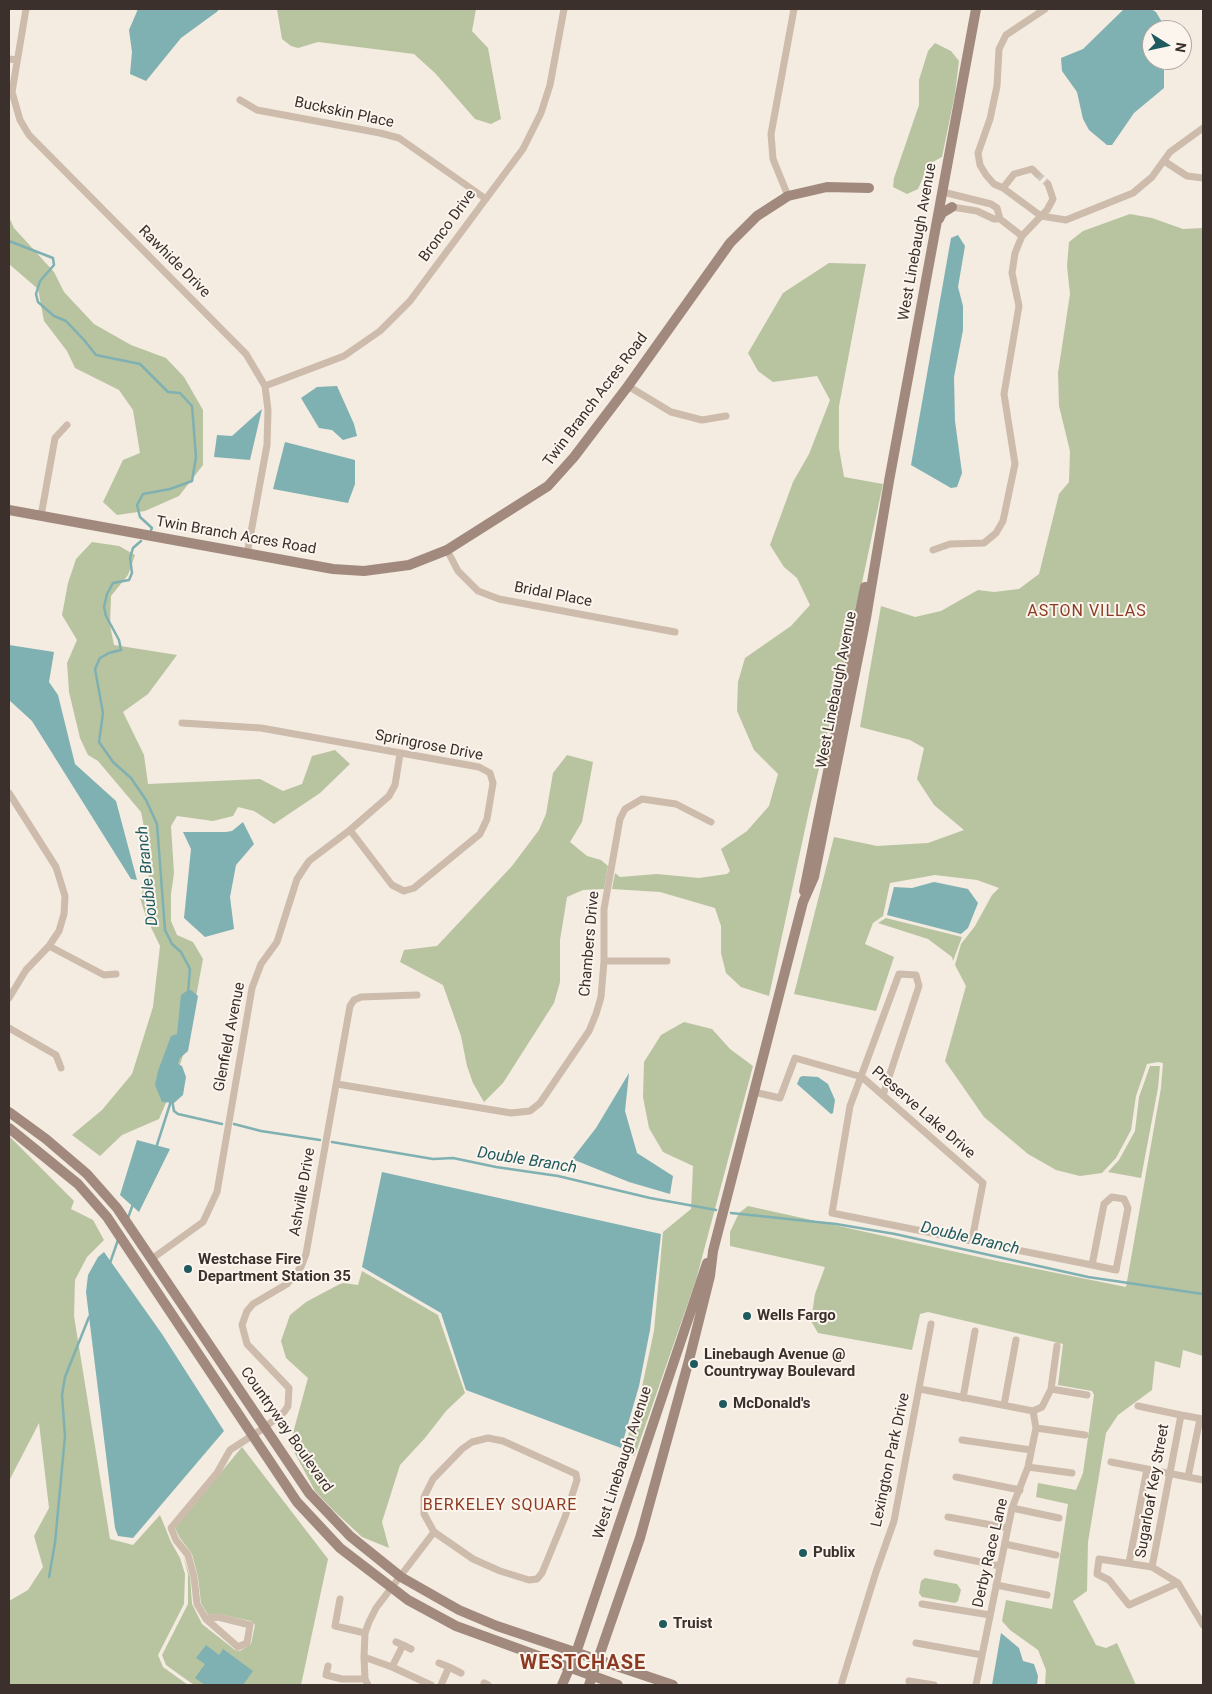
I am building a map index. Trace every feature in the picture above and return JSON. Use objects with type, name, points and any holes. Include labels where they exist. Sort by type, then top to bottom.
[{"type":"street","name":"Rawhide Drive","points":[[26,9],[12,92],[20,120],[29,135],[246,354],[265,386],[268,410],[267,445],[247,554]]},
{"type":"street","name":"Bronco Drive","points":[[265,386],[344,356],[380,331],[410,300],[523,149],[541,113],[550,85],[564,9]]},
{"type":"street","points":[[788,196],[774,159],[770,134],[794,9]]},
{"type":"street","name":"West Linebaugh Avenue","points":[[562,1685],[576,1653],[650,1433],[681,1334],[713,1250],[803,902],[814,877],[828,788],[889,481],[976,9]]},
{"type":"street","points":[[1044,9],[1006,35],[998,49],[997,86],[990,119],[978,153],[980,165],[994,184],[1003,188],[1041,216],[1066,220],[1133,193],[1152,178],[1170,152],[1203,128]]},
{"type":"street","points":[[9,59],[17,60]]},
{"type":"street","name":"Buckskin Place","points":[[240,100],[257,110],[399,138],[486,199]]},
{"type":"street","points":[[1164,161],[1187,176],[1203,178]]},
{"type":"street","points":[[1003,188],[1014,174],[1032,169],[1037,174]]},
{"type":"street","points":[[933,550],[950,544],[984,543],[996,534],[1003,521],[1015,464],[1004,394],[1019,306],[1012,273],[1014,253],[1022,236],[1047,210],[1053,199],[1048,184]]},
{"type":"street","name":"Twin Branch Acres Road","points":[[9,510],[333,569],[364,571],[409,565],[447,550],[548,486],[574,457],[628,386],[730,243],[757,216],[788,196],[827,187],[869,188]]},
{"type":"street","points":[[943,192],[991,204],[996,208],[1000,219],[1022,236]]},
{"type":"street","points":[[937,222],[942,213],[952,207],[977,211],[994,219],[1000,219]]},
{"type":"street","points":[[628,386],[671,412],[702,420],[726,416]]},
{"type":"street","points":[[41,516],[55,438],[67,425]]},
{"type":"street","name":"Bridal Place","points":[[447,550],[458,572],[478,591],[499,599],[675,632]]},
{"type":"street","name":"Springrose Drive","points":[[182,723],[261,728],[479,767],[490,773],[493,783],[489,810],[480,834],[414,888],[404,891],[392,885],[350,830]]},
{"type":"street","name":"Glenfield Avenue","points":[[153,1258],[203,1222],[217,1192],[252,988],[261,964],[277,942],[297,879],[309,861],[350,830],[389,796],[395,785],[400,754]]},
{"type":"street","points":[[9,793],[62,879],[65,896],[64,914],[59,931],[49,946],[26,970],[9,998]]},
{"type":"street","name":"Chambers Drive","points":[[337,1084],[511,1113],[530,1111],[540,1103],[593,1023],[601,997],[604,961],[604,909],[620,819],[624,809],[642,798],[676,804],[711,822]]},
{"type":"street","points":[[49,946],[104,975],[116,974]]},
{"type":"street","points":[[604,961],[667,961]]},
{"type":"street","points":[[883,1095],[919,986],[916,975],[900,974],[850,1106],[832,1212],[1116,1270],[1128,1208],[1124,1199],[1112,1197],[1104,1204],[1092,1265]]},
{"type":"street","name":"Ashville Drive","points":[[206,1619],[218,1618],[250,1625],[247,1644],[238,1647],[206,1619],[197,1604],[194,1577],[188,1555],[176,1540],[171,1528],[217,1473],[230,1450],[264,1428],[284,1412],[288,1406],[290,1393],[286,1383],[247,1344],[242,1332],[244,1317],[253,1304],[287,1284],[301,1267],[306,1254],[350,1006],[354,1000],[361,997],[417,995]]},
{"type":"street","points":[[9,1028],[56,1055],[61,1068]]},
{"type":"street","name":"Preserve Lake Drive","points":[[754,1092],[780,1098],[795,1058],[862,1077],[982,1182],[972,1240]]},
{"type":"street","name":"Countryway Boulevard","points":[[9,1112],[46,1139],[87,1174],[117,1208],[153,1258],[264,1428],[309,1493],[350,1536],[401,1578],[459,1610],[576,1653],[673,1685]]},
{"type":"street","name":"Countryway Boulevard","points":[[9,1128],[69,1177],[107,1216],[251,1436],[297,1502],[340,1548],[392,1589],[430,1612],[463,1628],[568,1668],[591,1681],[618,1685]]},
{"type":"street","points":[[69,1177],[73,1184],[71,1191]]},
{"type":"street","name":"West Linebaugh Avenue","points":[[591,1681],[640,1538],[694,1342],[710,1276],[713,1250]]},
{"type":"street","points":[[140,1266],[153,1258]]},
{"type":"street","name":"Lexington Park Drive","points":[[841,1685],[894,1521],[931,1324]]},
{"type":"street","points":[[963,1398],[975,1332]]},
{"type":"street","points":[[1004,1405],[1016,1340]]},
{"type":"street","points":[[920,1389],[1033,1411],[1042,1407],[1051,1389],[1057,1346]]},
{"type":"street","points":[[1051,1389],[1087,1395]]},
{"type":"street","name":"Sugarloaf Key Street","points":[[1138,1406],[1181,1415],[1152,1566],[1178,1583],[1203,1625]]},
{"type":"street","points":[[1033,1411],[1036,1428],[1085,1435]]},
{"type":"street","points":[[1181,1415],[1201,1419],[1188,1477]]},
{"type":"street","name":"Derby Race Lane","points":[[976,1685],[1012,1508],[1028,1467],[1036,1428]]},
{"type":"street","points":[[650,1433],[667,1438]]},
{"type":"street","points":[[488,1438],[503,1441],[576,1474],[577,1480],[565,1517],[542,1573],[537,1579],[530,1580],[473,1560],[434,1532],[424,1514],[423,1505],[428,1487],[450,1460],[472,1442],[488,1438]]},
{"type":"street","points":[[962,1440],[1031,1450]]},
{"type":"street","points":[[1111,1462],[1203,1480]]},
{"type":"street","points":[[1028,1467],[1072,1474]]},
{"type":"street","points":[[1130,1563],[1147,1469]]},
{"type":"street","points":[[956,1478],[1020,1490]]},
{"type":"street","points":[[297,1502],[309,1493]]},
{"type":"street","points":[[1012,1508],[1059,1518]]},
{"type":"street","points":[[948,1517],[1008,1528]]},
{"type":"street","points":[[328,1666],[326,1675],[342,1680],[367,1682],[364,1657],[365,1633],[376,1608],[401,1578],[434,1532]]},
{"type":"street","points":[[1005,1544],[1056,1555]]},
{"type":"street","points":[[937,1554],[1000,1566]]},
{"type":"street","points":[[1152,1566],[1099,1559],[1097,1574],[1109,1580],[1129,1605],[1178,1583]]},
{"type":"street","points":[[996,1585],[1047,1594]]},
{"type":"street","points":[[340,1599],[335,1626],[365,1633]]},
{"type":"street","points":[[922,1604],[990,1615]]},
{"type":"street","points":[[916,1643],[982,1655]]},
{"type":"street","points":[[392,1667],[400,1644],[411,1649]]},
{"type":"street","points":[[364,1657],[392,1667],[431,1685]]},
{"type":"street","points":[[439,1663],[461,1673]]},
{"type":"street","points":[[441,1685],[449,1668]]},
{"type":"street","points":[[909,1681],[934,1685]]},
{"type":"green space","points":[[277,9],[476,9],[472,31],[488,48],[501,119],[491,124],[475,119],[435,73],[414,54],[318,42],[298,48],[291,46],[282,39]]},
{"type":"green space","points":[[935,43],[951,51],[959,61],[955,94],[942,157],[929,164],[918,189],[907,194],[893,187],[894,178],[919,105],[919,80],[928,51]]},
{"type":"green space","points":[[1130,214],[1152,218],[1183,229],[1203,228],[1203,1356],[1183,1350],[1180,1368],[1155,1361],[1152,1390],[1118,1415],[1106,1433],[1088,1542],[1087,1591],[1073,1601],[1096,1645],[1106,1648],[1117,1643],[1136,1685],[1045,1685],[1046,1670],[1038,1650],[1010,1630],[1002,1621],[1006,1600],[1052,1609],[1068,1504],[1036,1497],[1038,1483],[1076,1490],[1083,1473],[1094,1395],[1092,1391],[1058,1385],[1063,1344],[928,1312],[920,1314],[912,1350],[818,1333],[811,1321],[815,1294],[825,1267],[730,1246],[730,1232],[739,1213],[748,1206],[997,1261],[1126,1287],[1161,1088],[1163,1063],[1147,1064],[1136,1096],[1131,1130],[1116,1158],[1102,1173],[1080,1176],[1056,1170],[1028,1154],[984,1117],[945,1061],[966,986],[955,965],[961,944],[975,926],[992,895],[999,888],[977,880],[935,875],[890,883],[883,916],[873,923],[865,944],[894,957],[876,1011],[794,994],[834,837],[877,846],[928,843],[964,830],[934,805],[917,779],[924,748],[910,740],[860,727],[881,606],[915,617],[941,611],[978,590],[994,592],[1019,589],[1039,574],[1059,494],[1069,482],[1070,451],[1059,406],[1058,373],[1070,294],[1067,266],[1069,242],[1083,231]]},
{"type":"green space","points":[[9,217],[14,228],[54,272],[64,292],[94,324],[131,345],[166,358],[184,377],[203,410],[203,465],[179,496],[145,511],[117,515],[103,502],[123,460],[140,453],[133,410],[119,390],[75,368],[67,351],[44,321],[38,289],[9,264]]},
{"type":"green space","points":[[829,263],[866,264],[839,406],[839,448],[844,477],[883,484],[769,996],[741,987],[726,973],[721,953],[721,926],[715,908],[660,892],[612,889],[615,873],[620,877],[657,874],[699,878],[727,874],[730,871],[721,849],[747,831],[769,806],[778,774],[754,750],[737,711],[738,682],[745,658],[791,626],[810,605],[797,578],[784,567],[770,545],[793,482],[809,454],[830,400],[817,376],[773,382],[758,371],[748,353],[783,293]]},
{"type":"green space","points":[[92,542],[119,546],[135,555],[128,575],[111,596],[110,625],[114,645],[177,655],[148,694],[123,712],[144,755],[148,784],[260,779],[283,791],[302,784],[312,756],[335,750],[350,764],[320,793],[274,824],[254,811],[238,807],[233,816],[213,821],[177,816],[171,826],[174,873],[171,894],[171,921],[177,935],[193,942],[203,959],[188,1040],[172,1089],[159,1119],[122,1135],[100,1156],[72,1135],[102,1110],[132,1074],[153,1007],[160,946],[146,917],[140,898],[152,867],[141,812],[98,761],[88,755],[80,738],[69,692],[67,663],[77,640],[62,615],[68,583],[76,559]]},
{"type":"green space","points":[[567,755],[593,762],[582,822],[570,842],[587,856],[601,860],[608,866],[604,889],[583,890],[567,897],[560,940],[560,982],[554,1003],[503,1083],[484,1102],[473,1083],[467,1066],[461,1036],[443,985],[400,962],[404,950],[437,946],[512,866],[539,830],[546,814],[553,773]]},
{"type":"green space","points":[[886,918],[962,937],[953,961],[952,957],[928,939],[878,923]]},
{"type":"green space","points":[[684,1022],[712,1029],[730,1049],[753,1066],[696,1280],[635,1455],[632,1456],[633,1451],[625,1446],[642,1387],[654,1331],[663,1232],[691,1209],[693,1166],[663,1152],[649,1128],[643,1097],[644,1062],[661,1035]]},
{"type":"green space","points":[[1150,1066],[1160,1066],[1158,1088],[1141,1178],[1108,1172],[1119,1160],[1135,1131],[1139,1097]]},
{"type":"green space","points":[[9,1136],[74,1201],[71,1209],[93,1220],[104,1240],[87,1257],[75,1280],[74,1316],[110,1539],[133,1545],[160,1515],[180,1558],[185,1574],[184,1604],[158,1655],[163,1667],[188,1685],[9,1685],[9,1601],[28,1590],[43,1567],[34,1536],[49,1508],[39,1423],[9,1481]]},
{"type":"green space","points":[[362,1271],[438,1315],[465,1393],[446,1411],[425,1438],[400,1465],[382,1522],[389,1548],[362,1537],[333,1510],[315,1491],[290,1444],[308,1378],[286,1358],[281,1341],[290,1315],[306,1302],[338,1285],[343,1283],[358,1285]]},
{"type":"green space","points":[[242,1447],[328,1559],[301,1685],[194,1685],[166,1665],[162,1655],[188,1604],[188,1574],[183,1555],[190,1577],[192,1604],[202,1624],[235,1650],[240,1651],[251,1644],[255,1625],[251,1621],[219,1614],[208,1615],[201,1603],[198,1577],[192,1554],[175,1528]]},
{"type":"green space","points":[[925,1578],[957,1584],[961,1590],[958,1601],[955,1603],[922,1597],[919,1593],[921,1581]]},
{"type":"water","points":[[138,9],[218,9],[218,11],[181,38],[146,81],[130,74],[132,52],[129,30]]},
{"type":"water","points":[[1124,9],[1151,9],[1156,12],[1161,20],[1142,20],[1142,70],[1164,70],[1164,88],[1134,113],[1112,145],[1107,145],[1089,130],[1083,119],[1077,92],[1062,71],[1061,58],[1083,49]]},
{"type":"water","points":[[958,235],[965,246],[958,287],[963,306],[963,330],[954,377],[955,421],[962,473],[957,487],[951,488],[911,465],[951,238]]},
{"type":"water","points":[[337,386],[354,424],[357,436],[343,440],[332,430],[319,428],[301,398],[317,387]]},
{"type":"water","points":[[262,409],[250,460],[214,457],[217,435],[232,436]]},
{"type":"water","points":[[285,442],[355,460],[355,484],[348,503],[273,489]]},
{"type":"water","points":[[9,645],[54,652],[49,682],[58,695],[75,764],[116,801],[137,880],[131,879],[32,721],[9,700]]},
{"type":"water","points":[[243,822],[254,844],[236,865],[230,897],[234,929],[205,937],[184,918],[191,849],[183,832],[232,831]]},
{"type":"water","points":[[934,882],[968,889],[978,903],[968,928],[961,934],[887,915],[894,887],[912,888]]},
{"type":"water","points":[[191,990],[198,996],[188,1051],[180,1058],[178,1064],[182,1066],[186,1077],[183,1095],[174,1103],[162,1102],[155,1085],[158,1071],[171,1036],[177,1034],[181,995]]},
{"type":"water","points":[[629,1073],[625,1111],[637,1153],[673,1176],[670,1194],[629,1182],[572,1159],[596,1128]]},
{"type":"water","points":[[800,1077],[818,1077],[828,1084],[835,1100],[833,1113],[831,1114],[797,1084]]},
{"type":"water","points":[[137,1140],[170,1149],[139,1212],[120,1195]]},
{"type":"water","points":[[382,1172],[661,1234],[650,1330],[639,1386],[621,1448],[466,1390],[441,1313],[362,1267]]},
{"type":"water","points":[[104,1252],[162,1334],[224,1431],[133,1538],[118,1536],[115,1528],[86,1292],[88,1275],[98,1257]]},
{"type":"water","points":[[1001,1633],[1019,1648],[1023,1661],[1034,1664],[1038,1676],[1037,1685],[992,1685]]},
{"type":"water","points":[[206,1645],[219,1655],[223,1649],[253,1671],[243,1685],[205,1685],[195,1678],[205,1664],[196,1658]]},
{"type":"waterway","name":"Double Branch","points":[[9,241],[53,258],[54,265],[40,281],[36,294],[38,302],[54,316],[66,321],[96,355],[140,364],[168,392],[180,393],[192,406],[196,457],[192,481],[170,489],[143,494],[137,505],[140,517],[152,528],[151,530]]},
{"type":"waterway","name":"Double Branch","points":[[141,541],[133,548],[130,558],[132,573],[129,580],[113,583],[107,594],[104,607],[106,616],[119,640],[121,650],[100,658],[95,669],[103,713],[99,742],[113,762],[131,778],[146,800],[157,824],[165,930],[172,944],[181,952],[190,969],[188,993]]},
{"type":"waterway","name":"Double Branch","points":[[172,1100],[174,1111],[178,1114],[222,1124]]},
{"type":"waterway","name":"Double Branch","points":[[156,1148],[171,1101]]},
{"type":"waterway","name":"Double Branch","points":[[234,1124],[261,1131],[320,1140]]},
{"type":"waterway","name":"Double Branch","points":[[332,1142],[433,1159],[453,1158],[496,1167],[558,1176],[650,1198],[716,1210]]},
{"type":"waterway","points":[[128,1218],[133,1204]]},
{"type":"waterway","name":"Double Branch","points":[[731,1213],[836,1224],[895,1234],[1088,1277],[1203,1294]]},
{"type":"waterway","points":[[110,1263],[118,1240]]},
{"type":"waterway","points":[[49,1577],[55,1543],[65,1436],[62,1395],[65,1377],[89,1317]]},
{"type":"tunnel","points":[[1037,174],[1048,184]]},
{"type":"place","name":"Westchase Fire Department Station 35","points":[[188,1269]]},
{"type":"place","name":"Wells Fargo","points":[[747,1316]]},
{"type":"place","name":"Linebaugh Avenue @ Countryway Boulevard","points":[[694,1364]]},
{"type":"place","name":"McDonald's","points":[[723,1404]]},
{"type":"place","name":"Publix","points":[[803,1553]]},
{"type":"place","name":"Truist","points":[[663,1624]]},
{"type":"district","name":"ASTON VILLAS","points":[[1087,612]]},
{"type":"district","name":"BERKELEY SQUARE","points":[[500,1506]]},
{"type":"district","name":"WESTCHASE","points":[[583,1664]]}]
